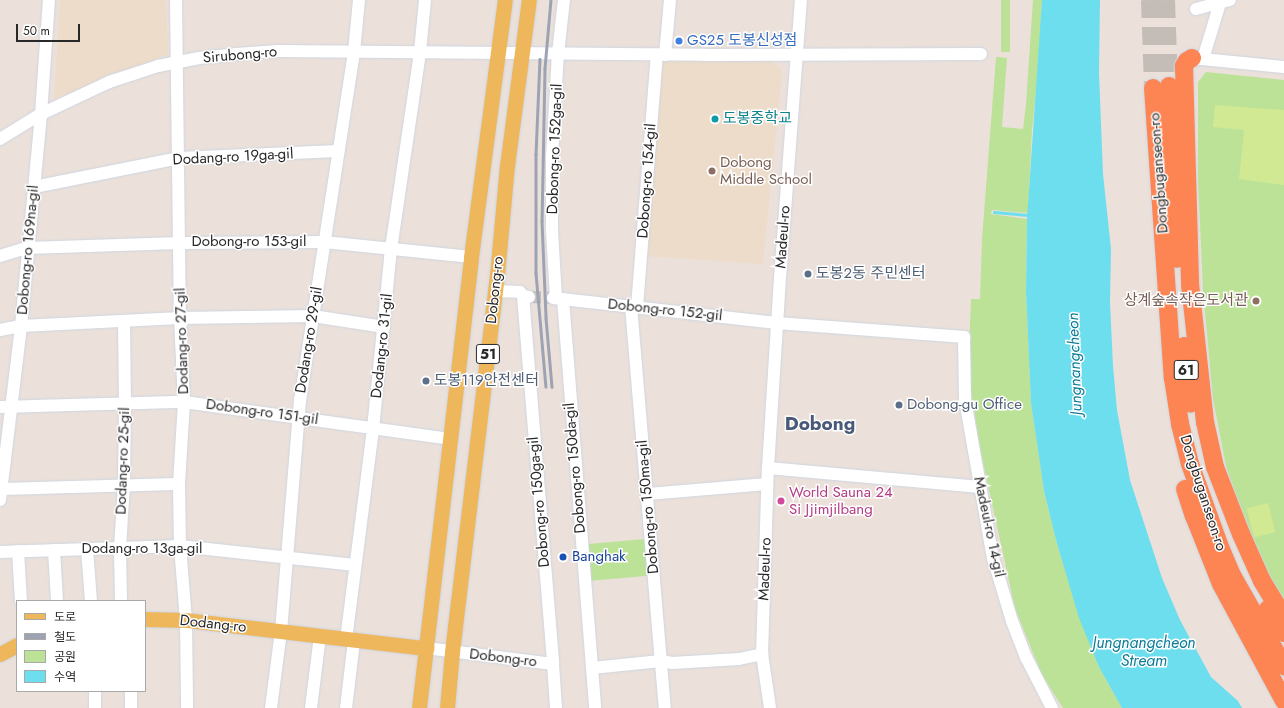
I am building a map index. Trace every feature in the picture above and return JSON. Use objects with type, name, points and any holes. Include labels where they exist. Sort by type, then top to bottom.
[{"type":"highway","points":[[1197,58],[1187,61],[1184,66],[1190,284],[1205,422],[1215,467],[1241,534],[1277,615],[1284,627]]},
{"type":"highway","name":"Dongbuganseon-ro","points":[[1284,633],[1277,615],[1255,586],[1219,500],[1205,459],[1192,407],[1186,377],[1161,87],[1156,137],[1173,378],[1180,424],[1190,464],[1207,517],[1233,577],[1284,666]]},
{"type":"highway","points":[[1156,137],[1153,201],[1159,354],[1169,419],[1194,516],[1221,584],[1284,701]]},
{"type":"main road","name":"Dobong-ro","points":[[419,708],[471,257],[505,0]]},
{"type":"main road","name":"Dobong-ro","points":[[447,708],[452,652],[495,291],[507,166],[529,0]]},
{"type":"main road","name":"Dodang-ro","points":[[146,619],[186,620],[426,648]]},
{"type":"main road","points":[[0,654],[16,646]]},
{"type":"street","name":"Dobong-ro 169na-gil","points":[[0,493],[6,407],[21,326],[27,248],[41,114],[49,0]]},
{"type":"street","name":"Dodang-ro 27-gil","points":[[176,0],[180,158],[180,318],[184,402],[179,484],[180,546],[186,620],[187,708]]},
{"type":"street","name":"Dodang-ro 29-gil","points":[[280,631],[298,417],[354,52],[359,0]]},
{"type":"street","name":"Dodang-ro 31-gil","points":[[350,640],[355,565],[373,429],[391,249],[420,52],[425,0]]},
{"type":"street","name":"Dobong-ro 152ga-gil","points":[[557,299],[552,231],[552,157],[558,54],[564,0]]},
{"type":"street","name":"Dobong-ro 154-gil","points":[[634,307],[661,55],[670,0]]},
{"type":"street","name":"Madeul-ro","points":[[770,708],[762,654],[767,484],[777,323],[801,0]]},
{"type":"street","points":[[1196,8],[1225,1]]},
{"type":"street","points":[[1225,1],[1197,58],[1284,67]]},
{"type":"street","name":"Sirubong-ro","points":[[0,138],[41,114],[109,82],[158,66],[199,58],[278,51],[498,53]]},
{"type":"street","points":[[498,53],[661,55],[981,54]]},
{"type":"street","name":"Dodang-ro 19ga-gil","points":[[34,187],[180,158],[338,151]]},
{"type":"street","name":"Dobong-ro 153-gil","points":[[0,256],[27,248],[180,243],[324,242],[471,257]]},
{"type":"street","name":"Dobong-ro 150ga-gil","points":[[495,291],[520,292],[526,296],[530,375],[529,388],[554,664],[556,708]]},
{"type":"street","name":"Dobong-ro 152-gil","points":[[557,299],[777,323]]},
{"type":"street","name":"Dobong-ro 150da-gil","points":[[557,299],[595,708]]},
{"type":"street","name":"Dobong-ro 150ma-gil","points":[[634,307],[665,708]]},
{"type":"street","points":[[0,330],[21,326],[180,318],[313,316],[384,327]]},
{"type":"street","name":"Dodang-ro 25-gil","points":[[121,600],[120,548],[124,485],[125,404],[124,321]]},
{"type":"street","name":"Madeul-ro 14-gil","points":[[777,323],[964,337],[965,400],[993,558],[1012,621],[1026,657],[1052,708]]},
{"type":"street","name":"Dobong-ro 151-gil","points":[[6,407],[184,402],[451,439]]},
{"type":"street","points":[[768,468],[980,487]]},
{"type":"street","points":[[0,493],[124,485],[179,484]]},
{"type":"street","points":[[648,494],[767,484]]},
{"type":"street","name":"Dodang-ro 13ga-gil","points":[[0,552],[180,546],[287,556],[355,565]]},
{"type":"street","points":[[87,549],[91,600]]},
{"type":"street","points":[[54,550],[57,600]]},
{"type":"street","points":[[18,551],[21,600]]},
{"type":"street","points":[[271,708],[280,631]]},
{"type":"street","points":[[311,708],[320,636]]},
{"type":"street","points":[[346,708],[350,640]]},
{"type":"street","name":"Dobong-ro","points":[[426,648],[554,664]]},
{"type":"street","points":[[592,668],[661,661],[672,664],[739,659],[762,654]]},
{"type":"street","points":[[95,692],[95,708]]},
{"type":"street","points":[[131,708],[132,692]]},
{"type":"shaded area","points":[[60,0],[166,0],[168,54],[54,99]]},
{"type":"shaded area","name":"Dobong Middle School","points":[[663,61],[766,61],[772,62],[778,66],[782,73],[763,264],[644,256],[658,68]]},
{"type":"green space","points":[[1001,0],[1010,0],[1010,52],[1001,52]]},
{"type":"green space","points":[[1033,0],[1042,0],[1041,42],[1032,130],[1028,213],[992,210],[991,214],[1027,219],[1026,292],[1031,403],[1044,491],[1056,540],[1068,579],[1099,667],[1122,708],[1063,708],[1042,675],[1015,608],[980,449],[971,391],[969,350],[971,299],[980,299],[982,239],[996,57],[1007,58],[1002,127],[1023,129]]},
{"type":"green space","points":[[1206,72],[1284,80],[1284,609],[1246,527],[1226,466],[1213,399],[1203,290],[1198,180],[1198,82]]},
{"type":"green space","points":[[1215,105],[1284,110],[1284,185],[1239,179],[1244,130],[1213,127]]},
{"type":"green space","points":[[1268,503],[1275,532],[1254,537],[1247,508]]},
{"type":"green space","points":[[645,539],[648,576],[588,581],[585,544]]},
{"type":"water","name":"Jungnangcheon Stream","points":[[1042,0],[1100,0],[1099,73],[1103,174],[1111,249],[1110,302],[1113,366],[1117,410],[1130,480],[1162,578],[1180,620],[1211,677],[1238,701],[1242,708],[1122,708],[1099,667],[1079,618],[1056,540],[1044,491],[1031,403],[1026,292],[1027,219]]},
{"type":"waterway","points":[[994,212],[1029,215]]},
{"type":"tunnel","points":[[1150,0],[1153,88]]},
{"type":"tunnel","points":[[1166,0],[1169,86]]},
{"type":"tunnel","points":[[529,297],[553,298]]},
{"type":"railway","points":[[551,0],[545,69],[542,221],[546,318],[552,387]]},
{"type":"railway","points":[[540,59],[536,154],[536,273],[546,387]]},
{"type":"place","name":"GS25 도봉신성점","points":[[679,41]]},
{"type":"place","name":"도봉중학교","points":[[715,119]]},
{"type":"place","name":"Dobong Middle School","points":[[712,171]]},
{"type":"place","name":"도봉2동 주민센터","points":[[808,274]]},
{"type":"place","name":"상계숲속작은도서관","points":[[1256,301]]},
{"type":"place","name":"도봉119안전센터","points":[[426,381]]},
{"type":"place","name":"Dobong-gu Office","points":[[899,405]]},
{"type":"place","name":"World Sauna 24 Si Jjimjilbang","points":[[781,501]]},
{"type":"place","name":"Banghak","points":[[563,557]]},
{"type":"district","name":"Dobong","points":[[820,424]]},
{"type":"water label","name":"Jungnangcheon","points":[[1075,364]]}]
